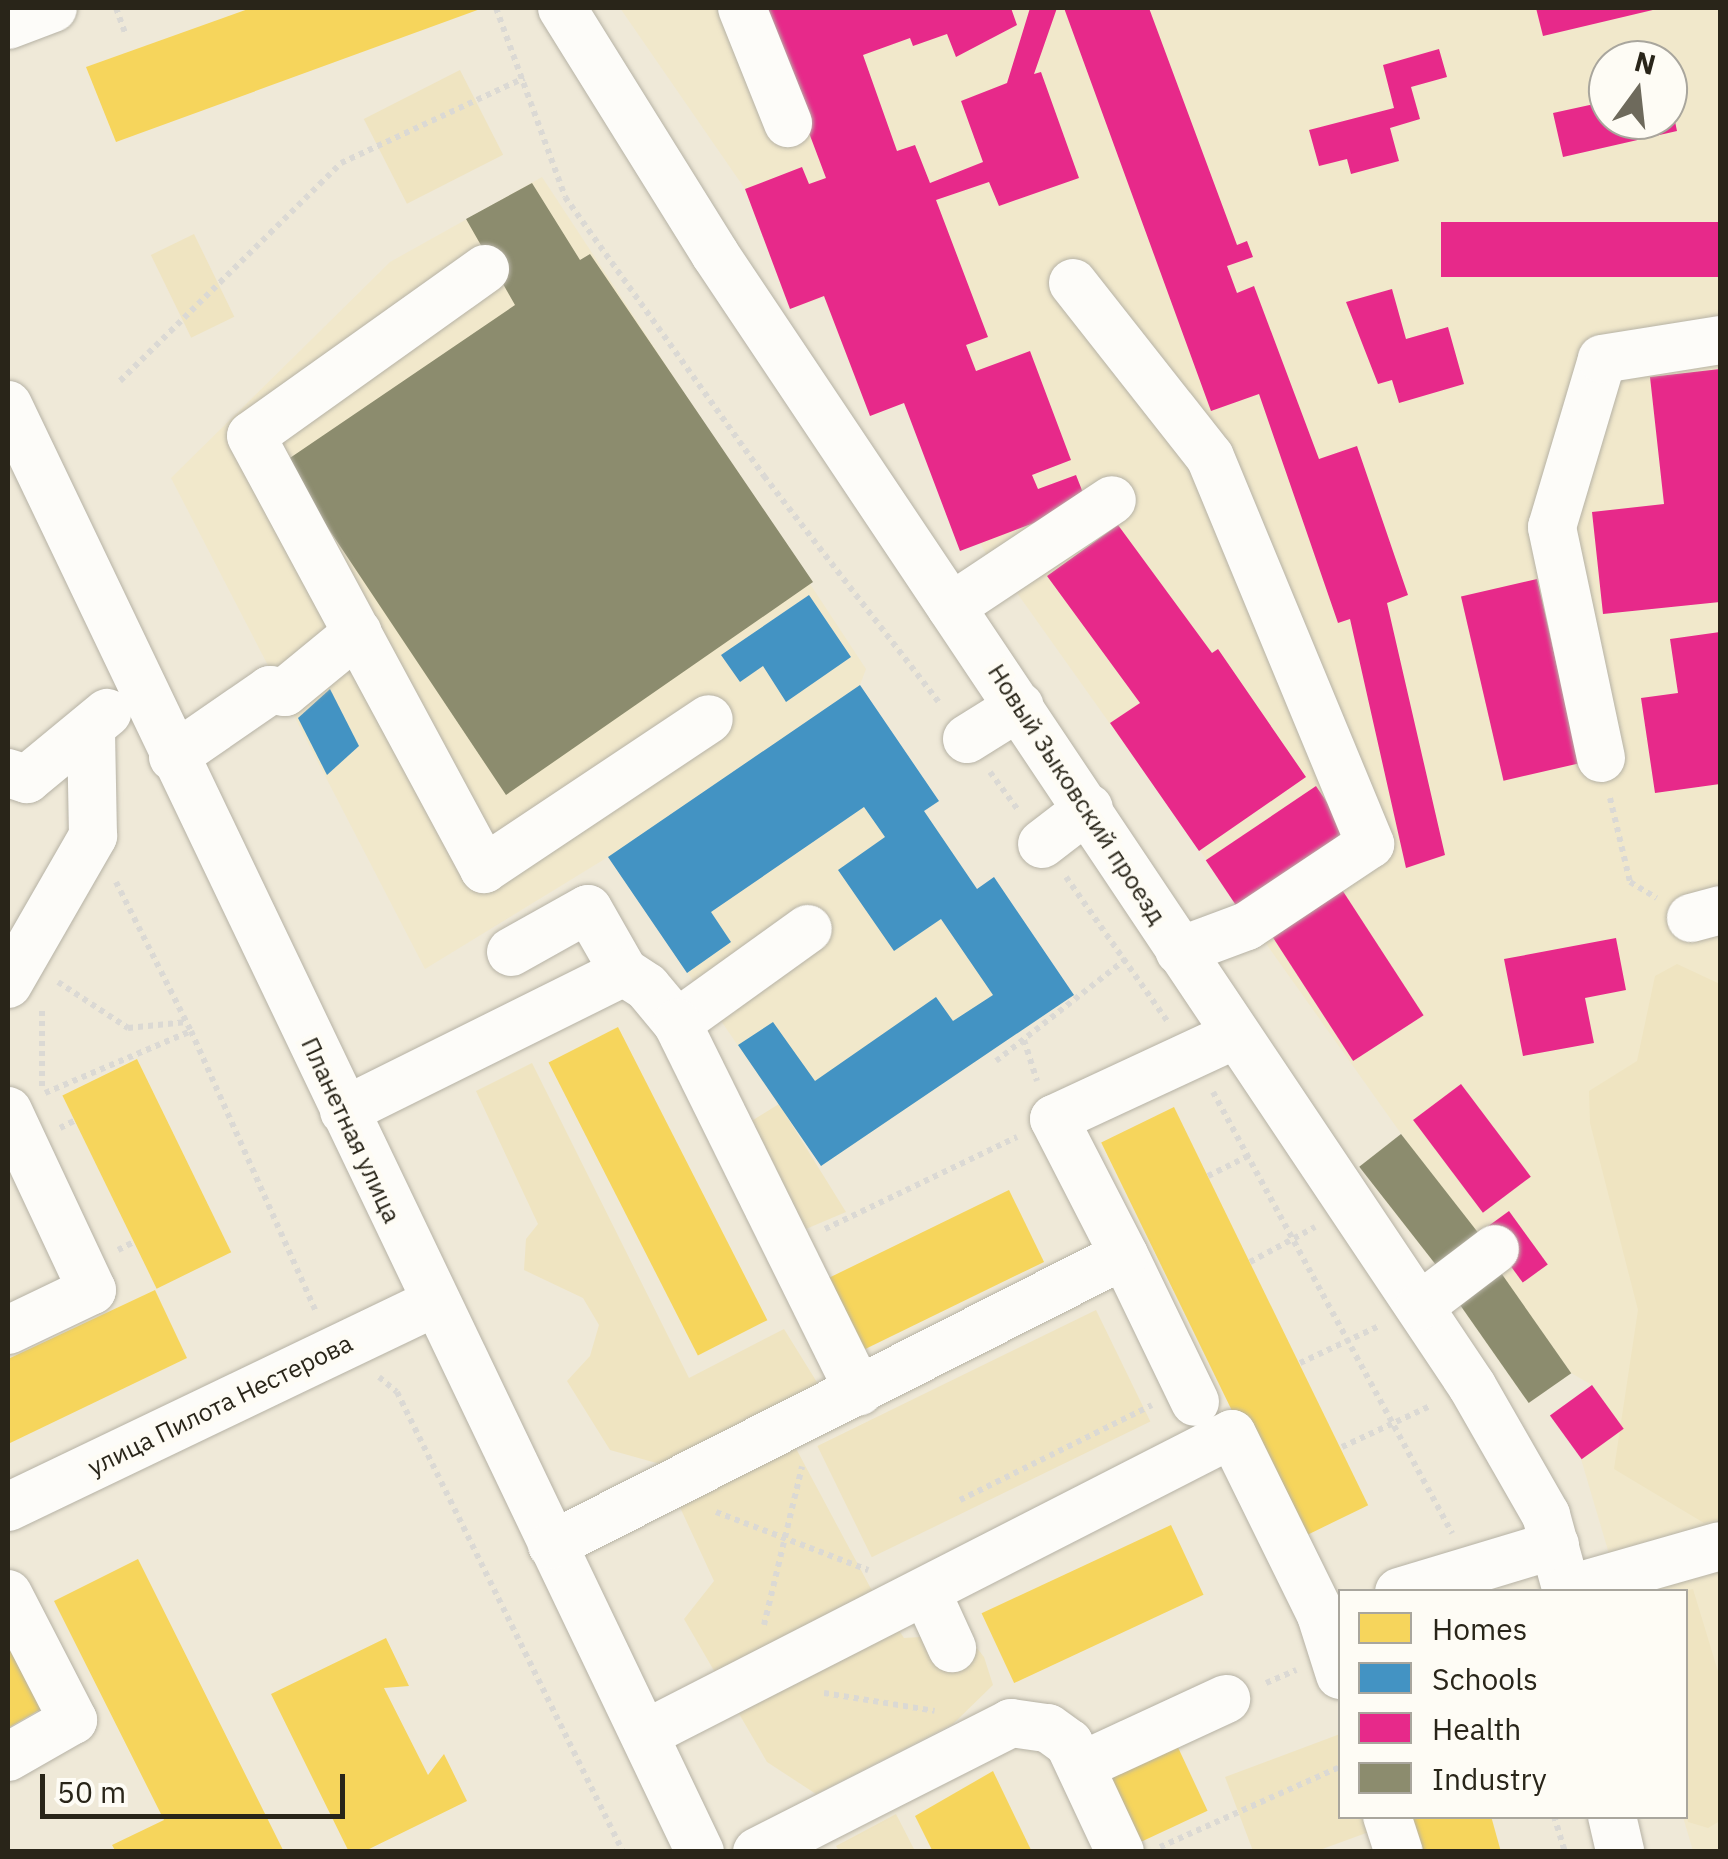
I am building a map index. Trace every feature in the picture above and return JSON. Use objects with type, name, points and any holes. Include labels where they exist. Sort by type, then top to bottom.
[{"type":"street","points":[[8,24],[53,8]]},
{"type":"street","name":"Новый Зыковский проезд","points":[[562,8],[715,254],[1088,808],[1348,1208],[1420,1306],[1472,1386],[1532,1486],[1563,1575]]},
{"type":"street","points":[[742,8],[788,123]]},
{"type":"street","points":[[484,268],[252,436],[484,869],[709,720]]},
{"type":"street","points":[[1073,282],[1210,457],[1370,844],[1248,926],[1180,951]]},
{"type":"street","points":[[1600,758],[1552,527],[1602,359],[1720,340]]},
{"type":"street","name":"Планетная улица","points":[[8,405],[433,1303],[700,1852]]},
{"type":"street","points":[[951,607],[1112,500]]},
{"type":"street","points":[[173,757],[270,690],[286,692],[358,632]]},
{"type":"street","points":[[8,774],[27,779],[91,729],[137,682]]},
{"type":"street","points":[[967,739],[1020,706]]},
{"type":"street","points":[[19,978],[93,836],[91,729]]},
{"type":"street","points":[[1042,844],[1088,808]]},
{"type":"street","points":[[511,952],[588,909],[624,972],[648,987],[677,1024],[784,1249],[859,1392]]},
{"type":"street","points":[[677,1024],[808,929]]},
{"type":"street","points":[[344,1112],[624,972]]},
{"type":"street","points":[[1192,1394],[1054,1119],[1235,1035]]},
{"type":"street","points":[[8,1330],[92,1290],[25,1102]]},
{"type":"street","points":[[1420,1306],[1495,1249]]},
{"type":"street","points":[[552,1545],[1124,1255]]},
{"type":"street","name":"улица Пилота Нестерова","points":[[8,1507],[433,1303]]},
{"type":"street","points":[[645,1734],[1232,1434],[1334,1638]]},
{"type":"street","points":[[1419,1589],[1563,1575],[1720,1546]]},
{"type":"street","points":[[926,1591],[952,1648]]},
{"type":"street","points":[[8,1594],[73,1720],[8,1757]]},
{"type":"street","points":[[1081,1766],[1226,1698]]},
{"type":"street","points":[[758,1852],[1011,1723],[1048,1728],[1069,1743],[1120,1852]]},
{"type":"street","points":[[1388,1819],[1399,1852]]},
{"type":"street","points":[[1613,1819],[1620,1852]]},
{"type":"path","points":[[116,8],[126,34]]},
{"type":"path","points":[[496,8],[565,196],[764,476],[967,739],[1126,959],[1190,1055],[1297,1238],[1391,1425],[1435,1495],[1473,1581]]},
{"type":"path","points":[[120,382],[341,163],[524,78]]},
{"type":"path","points":[[1600,758],[1630,882],[1706,914]]},
{"type":"path","points":[[996,1061],[1126,959]]},
{"type":"path","points":[[59,1128],[25,1102],[19,978],[128,1028],[187,1022]]},
{"type":"path","points":[[25,1102],[192,1030]]},
{"type":"path","points":[[784,1249],[1054,1119]]},
{"type":"path","points":[[1208,1176],[1296,1129]]},
{"type":"path","points":[[1250,1262],[1348,1208]]},
{"type":"path","points":[[1300,1363],[1420,1306]]},
{"type":"path","points":[[1342,1447],[1472,1386]]},
{"type":"path","points":[[960,1500],[1192,1394]]},
{"type":"path","points":[[815,1412],[751,1681],[1011,1723]]},
{"type":"path","points":[[658,1490],[926,1591]]},
{"type":"path","points":[[1226,1698],[1334,1638]]},
{"type":"path","points":[[1150,1852],[1338,1767]]},
{"type":"path","points":[[1555,1819],[1565,1852]]},
{"type":"shaded area","points":[[620,8],[1720,8],[1720,1851],[1693,1851],[1684,1819],[1688,1819],[1688,1589],[1619,1589],[1581,1459],[1623,1428],[1592,1385],[1571,1373],[1010,583],[997,574],[904,403],[870,416],[824,297],[790,309],[745,189]]},
{"type":"shaded area","points":[[460,70],[503,155],[407,204],[364,119]]},
{"type":"shaded area","points":[[542,177],[866,669],[860,685],[924,811],[977,889],[1074,995],[821,1166],[608,857],[425,969],[171,478],[390,262]]},
{"type":"shaded area","points":[[194,234],[234,317],[191,338],[151,255]]},
{"type":"shaded area","points":[[1677,964],[1720,984],[1720,1519],[1704,1523],[1614,1469],[1638,1310],[1590,1123],[1589,1091],[1637,1061],[1655,976]]},
{"type":"shaded area","points":[[532,1063],[689,1378],[784,1329],[823,1392],[792,1441],[870,1587],[904,1638],[966,1634],[984,1657],[993,1685],[953,1724],[816,1794],[767,1762],[684,1619],[714,1581],[660,1464],[610,1450],[567,1381],[590,1356],[599,1325],[583,1298],[524,1270],[526,1239],[538,1224],[476,1091]]},
{"type":"shaded area","points":[[779,1104],[846,1212],[787,1237],[732,1133]]},
{"type":"shaded area","points":[[1096,1310],[1150,1421],[872,1557],[817,1446]]},
{"type":"shaded area","points":[[1693,1589],[1720,1678],[1720,1821],[1708,1828],[1687,1819],[1688,1590]]},
{"type":"shaded area","points":[[1338,1735],[1338,1819],[1373,1819],[1377,1829],[1317,1851],[1253,1851],[1225,1777]]},
{"type":"shaded area","points":[[896,1814],[915,1851],[839,1851],[836,1846]]},
{"type":"building: Homes","points":[[251,8],[483,8],[116,142],[86,67]]},
{"type":"building: Homes","points":[[618,1027],[767,1320],[698,1356],[549,1062]]},
{"type":"building: Homes","points":[[137,1059],[231,1252],[157,1289],[62,1095]]},
{"type":"building: Homes","points":[[1174,1107],[1368,1505],[1295,1541],[1101,1143]]},
{"type":"building: Homes","points":[[1009,1190],[1044,1262],[854,1355],[818,1283]]},
{"type":"building: Homes","points":[[155,1290],[187,1358],[8,1444],[8,1359]]},
{"type":"building: Homes","points":[[1171,1525],[1204,1595],[1014,1683],[982,1613]]},
{"type":"building: Homes","points":[[138,1559],[284,1852],[116,1852],[112,1845],[164,1820],[54,1601]]},
{"type":"building: Homes","points":[[8,1633],[48,1705],[8,1728]]},
{"type":"building: Homes","points":[[386,1638],[409,1686],[384,1688],[428,1775],[444,1754],[467,1801],[363,1852],[349,1852],[271,1694]]},
{"type":"building: Homes","points":[[1175,1741],[1208,1811],[1131,1847],[1098,1777]]},
{"type":"building: Homes","points":[[993,1771],[1032,1852],[933,1852],[915,1816]]},
{"type":"building: Homes","points":[[1404,1819],[1492,1819],[1501,1852],[1413,1852]]},
{"type":"building: Schools","points":[[809,595],[851,657],[786,702],[763,666],[740,682],[721,655]]},
{"type":"building: Schools","points":[[860,685],[939,801],[924,811],[977,889],[994,877],[1074,995],[821,1166],[738,1045],[773,1022],[815,1081],[936,997],[953,1021],[993,995],[941,919],[894,951],[838,870],[885,837],[864,807],[711,912],[731,942],[687,973],[608,857]]},
{"type":"building: Schools","points":[[330,689],[359,746],[327,775],[298,718]]},
{"type":"building: Health","points":[[762,8],[1011,8],[1017,25],[956,57],[947,34],[913,46],[910,38],[863,55],[897,151],[915,145],[930,183],[983,162],[961,101],[1007,83],[1030,8],[1057,8],[1034,74],[1041,72],[1079,178],[999,206],[989,182],[936,200],[988,337],[966,345],[976,371],[1030,351],[1071,460],[1032,475],[1038,489],[1076,475],[1087,503],[960,551],[904,403],[870,416],[824,296],[790,309],[745,189],[802,167],[809,184],[826,178]]},
{"type":"building: Health","points":[[1064,8],[1149,8],[1237,245],[1247,241],[1253,257],[1227,266],[1237,293],[1254,286],[1319,459],[1357,446],[1408,595],[1387,603],[1445,855],[1406,868],[1350,619],[1338,623],[1259,394],[1211,411]]},
{"type":"building: Health","points":[[1536,8],[1657,8],[1657,9],[1543,36]]},
{"type":"building: Health","points":[[1439,49],[1447,77],[1411,87],[1420,119],[1390,128],[1399,161],[1351,174],[1347,159],[1319,166],[1309,130],[1394,108],[1383,65]]},
{"type":"building: Health","points":[[1588,105],[1588,140],[1638,140],[1563,157],[1553,113]]},
{"type":"building: Health","points":[[1441,222],[1720,222],[1720,277],[1441,277]]},
{"type":"building: Health","points":[[1392,289],[1406,339],[1448,327],[1464,384],[1399,403],[1392,380],[1378,384],[1346,302]]},
{"type":"building: Health","points":[[1720,369],[1720,602],[1603,614],[1592,512],[1664,504],[1650,377]]},
{"type":"building: Health","points":[[1118,525],[1212,653],[1218,649],[1306,777],[1199,851],[1110,723],[1140,703],[1047,576]]},
{"type":"building: Health","points":[[1537,579],[1580,763],[1504,781],[1461,597]]},
{"type":"building: Health","points":[[1720,632],[1720,784],[1655,793],[1641,698],[1678,693],[1670,639]]},
{"type":"building: Health","points":[[1316,786],[1352,839],[1242,913],[1206,860]]},
{"type":"building: Health","points":[[1337,882],[1424,1015],[1353,1061],[1267,928]]},
{"type":"building: Health","points":[[1616,938],[1626,990],[1585,998],[1594,1043],[1523,1056],[1504,959]]},
{"type":"building: Health","points":[[1461,1084],[1531,1177],[1483,1213],[1413,1120]]},
{"type":"building: Health","points":[[1509,1211],[1548,1264],[1523,1283],[1484,1229]]},
{"type":"building: Health","points":[[1592,1385],[1624,1429],[1582,1459],[1550,1416]]},
{"type":"building: Industry","points":[[532,183],[580,260],[590,254],[813,582],[506,795],[284,462],[515,305],[466,219]]},
{"type":"building: Industry","points":[[1401,1134],[1479,1233],[1437,1266],[1359,1167]]},
{"type":"building: Industry","points":[[1499,1270],[1571,1373],[1529,1403],[1456,1300]]}]
